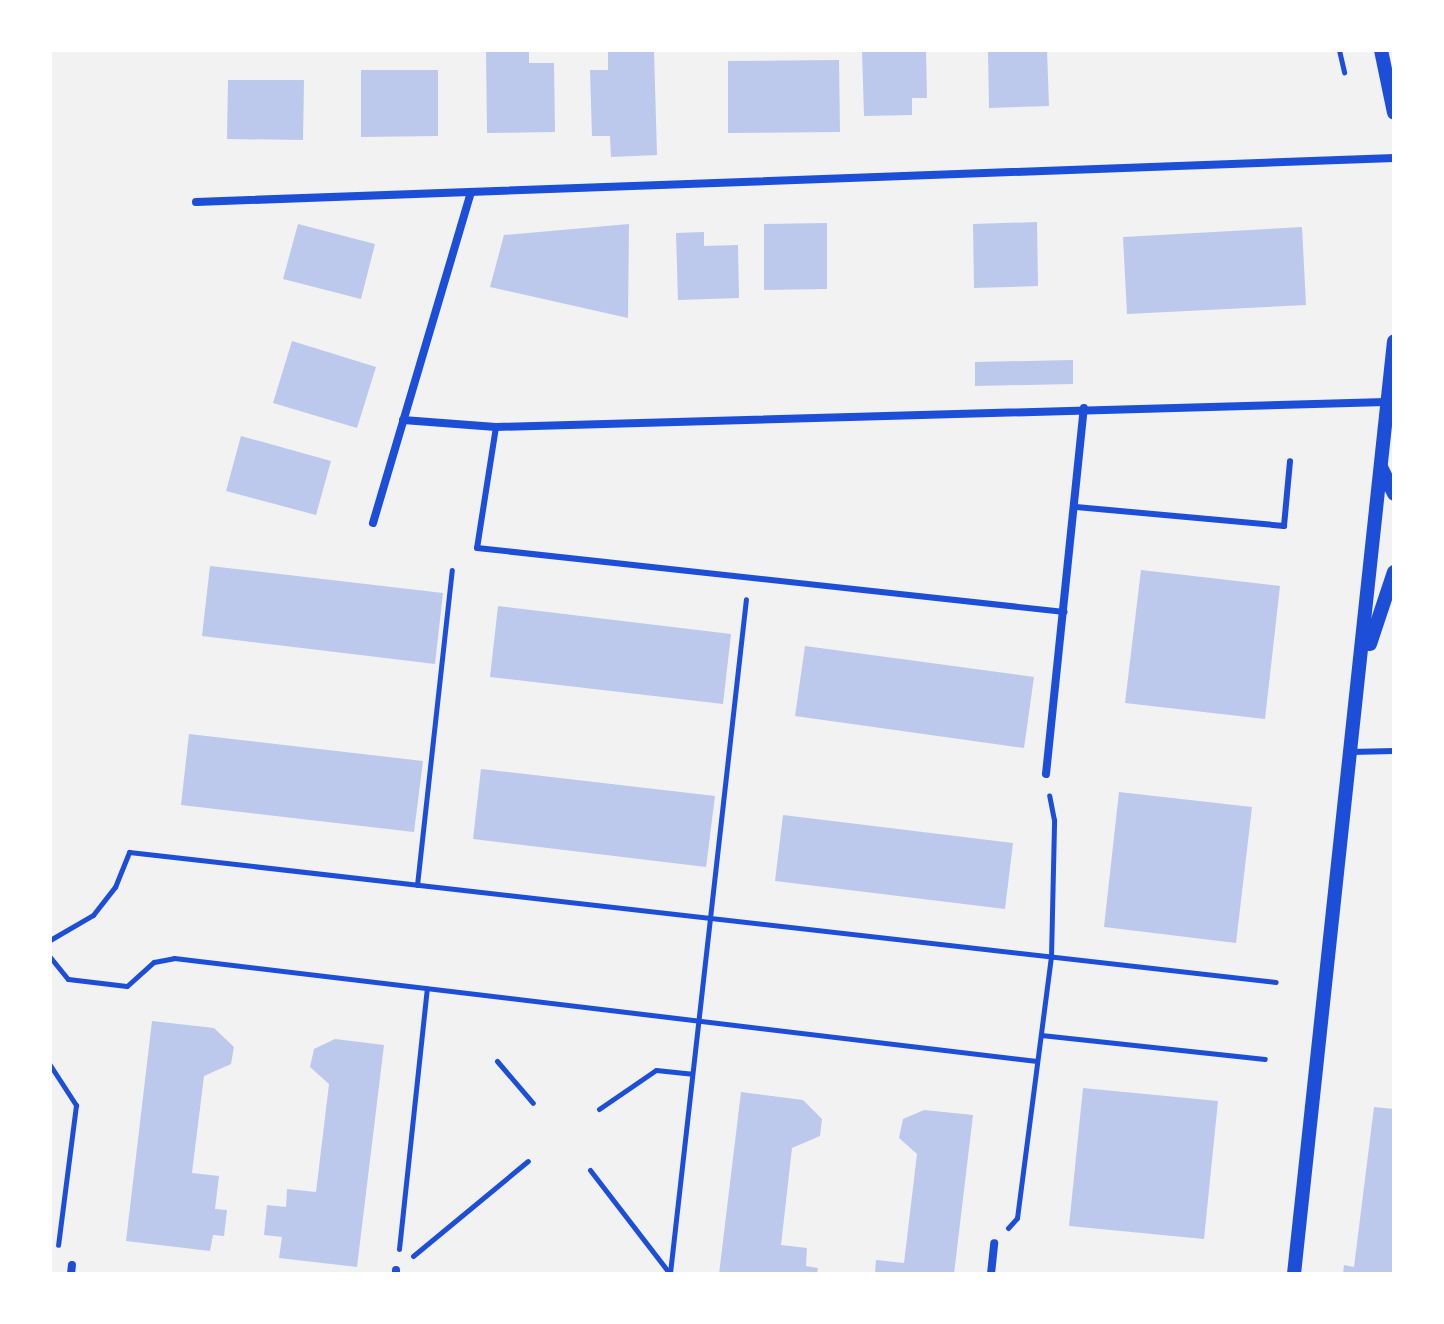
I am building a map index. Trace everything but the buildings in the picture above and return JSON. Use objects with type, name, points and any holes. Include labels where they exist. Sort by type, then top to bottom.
[{"type":"street","points":[[1381,50],[1394,113]]},
{"type":"street","points":[[196,202],[1394,158]]},
{"type":"street","points":[[373,523],[471,192]]},
{"type":"street","points":[[1294,1274],[1361,675],[1379,459],[1394,341]]},
{"type":"street","points":[[403,420],[496,427],[1084,408],[1386,402]]},
{"type":"street","points":[[1046,774],[1084,408]]},
{"type":"street","points":[[1379,459],[1394,494]]},
{"type":"street","points":[[1361,675],[1394,572]]},
{"type":"street","points":[[991,1274],[994,1243]]},
{"type":"lane","points":[[496,427],[477,548],[1065,612]]},
{"type":"lane","points":[[1076,507],[1284,526],[1290,461]]},
{"type":"lane","points":[[1351,752],[1394,751]]},
{"type":"path","points":[[1339,50],[1344,72]]},
{"type":"path","points":[[417,885],[452,570]]},
{"type":"path","points":[[670,1274],[749,577]]},
{"type":"path","points":[[994,1243],[1017,1218],[1051,957],[1054,820],[1046,774]]},
{"type":"path","points":[[50,940],[93,915],[115,887],[129,852],[1276,982]]},
{"type":"path","points":[[50,957],[68,979],[127,986],[154,962],[174,958],[1037,1061]]},
{"type":"path","points":[[396,1272],[427,989]]},
{"type":"path","points":[[1041,1035],[1265,1059]]},
{"type":"path","points":[[497,1061],[533,1103]]},
{"type":"path","points":[[50,1065],[76,1105],[58,1247],[72,1269]]},
{"type":"path","points":[[599,1109],[656,1070],[692,1074]]},
{"type":"path","points":[[396,1272],[528,1161]]},
{"type":"path","points":[[590,1170],[670,1274]]}]
